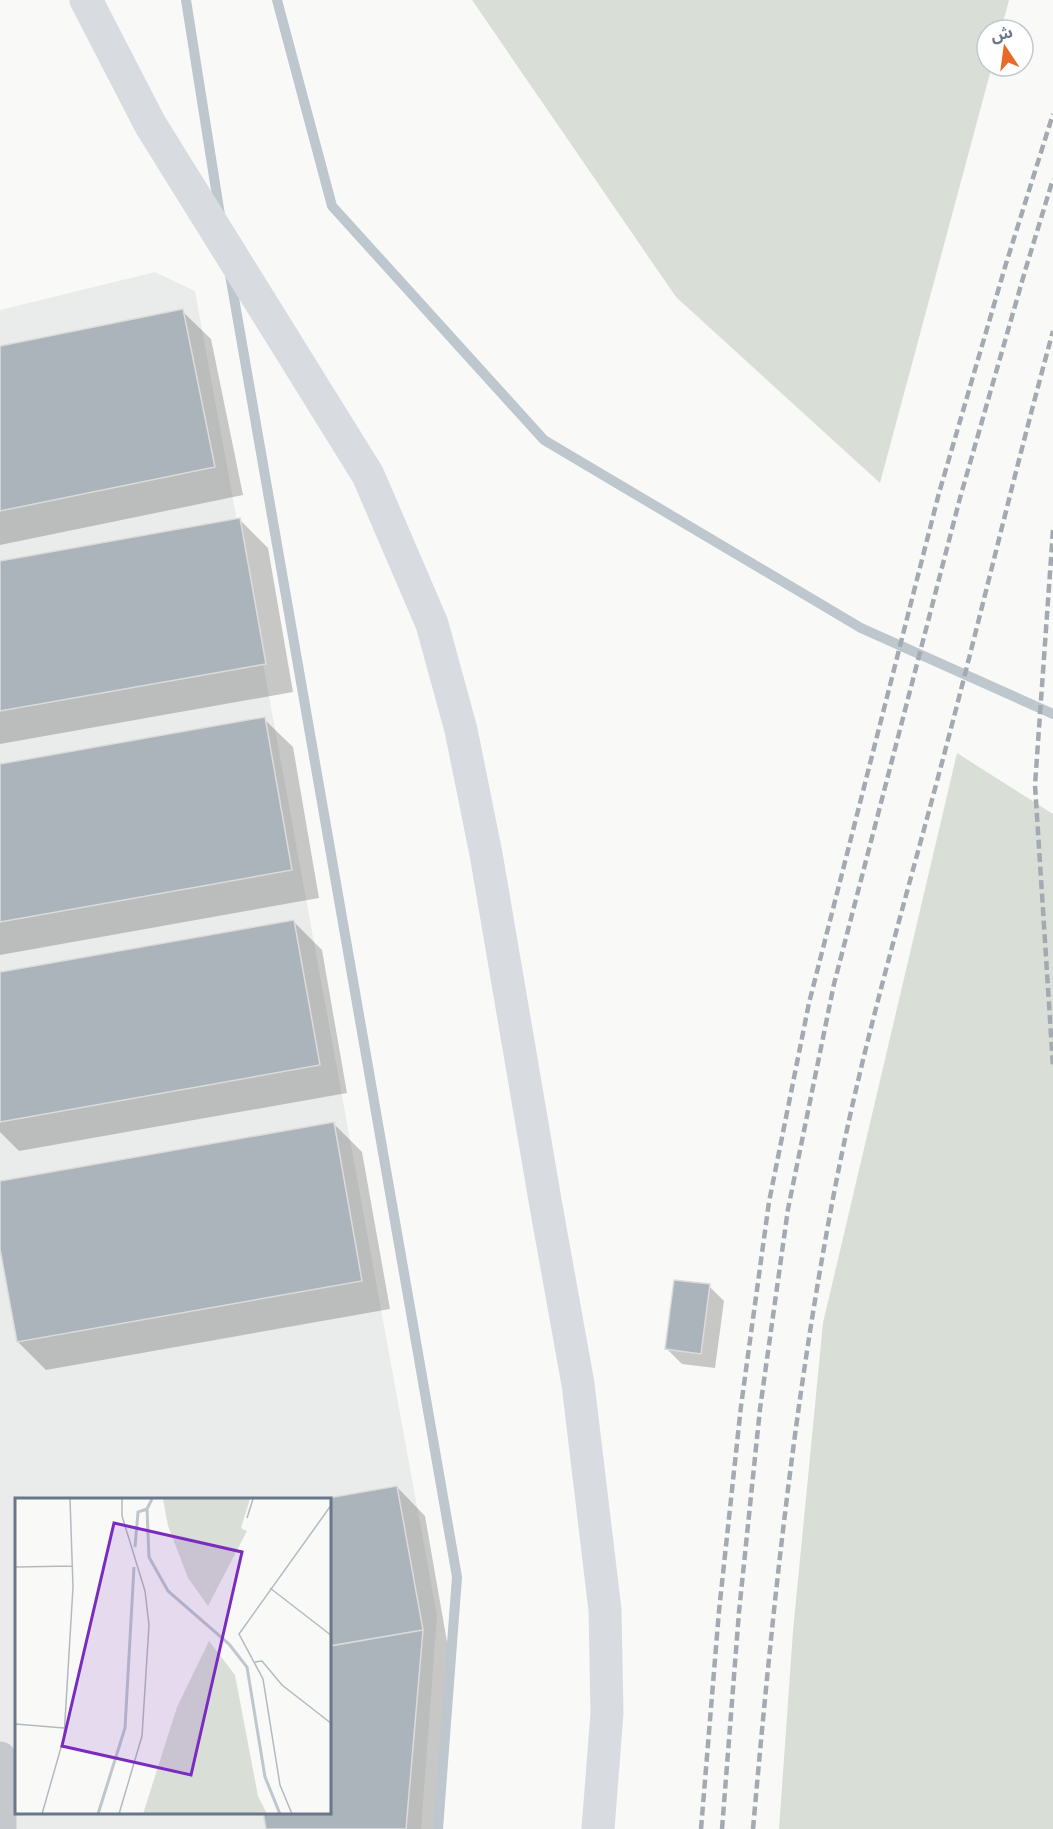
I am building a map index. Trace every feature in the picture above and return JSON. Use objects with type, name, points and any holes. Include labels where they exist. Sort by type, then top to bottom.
[{"type":"main road","points":[[86,0],[150,124],[368,476],[432,624],[461,730],[488,866],[578,1384],[605,1610],[607,1713],[598,1829]]},
{"type":"street","points":[[0,1758],[0,1829]]},
{"type":"shaded area","points":[[472,0],[1009,0],[1004,18],[975,18],[975,78],[989,78],[880,483],[676,297]]},
{"type":"shaded area","points":[[155,272],[195,291],[437,1616],[421,1829],[0,1829],[0,310]]},
{"type":"shaded area","points":[[957,753],[1053,814],[1053,1829],[779,1829],[793,1631],[823,1323]]},
{"type":"building","points":[[183,309],[215,467],[0,511],[0,346]]},
{"type":"building","points":[[240,518],[266,664],[0,711],[0,561]]},
{"type":"building","points":[[265,717],[292,870],[0,922],[0,764]]},
{"type":"building","points":[[294,920],[320,1065],[0,1122],[0,972]]},
{"type":"building","points":[[334,1122],[362,1281],[17,1342],[0,1249],[0,1181]]},
{"type":"building","points":[[674,1280],[710,1284],[701,1354],[665,1349]]},
{"type":"building","points":[[397,1486],[423,1630],[332,1646],[332,1498],[328,1498]]},
{"type":"building","points":[[423,1630],[406,1829],[266,1829],[263,1814],[332,1814],[332,1646]]},
{"type":"waterway","points":[[186,0],[220,215]]},
{"type":"waterway","points":[[277,0],[332,206],[544,440],[861,628],[1053,714]]},
{"type":"waterway","points":[[230,275],[457,1577],[438,1829]]},
{"type":"railway","points":[[701,1829],[719,1611],[741,1406],[769,1202],[809,1003],[939,493],[1005,267],[1053,114]]},
{"type":"railway","points":[[722,1829],[739,1612],[760,1409],[788,1209],[834,984],[960,498],[1053,179]]},
{"type":"railway","points":[[753,1829],[768,1668],[796,1427],[820,1268],[835,1188],[870,1030],[1053,331]]},
{"type":"railway","points":[[1053,530],[1035,785],[1053,1066]]}]
